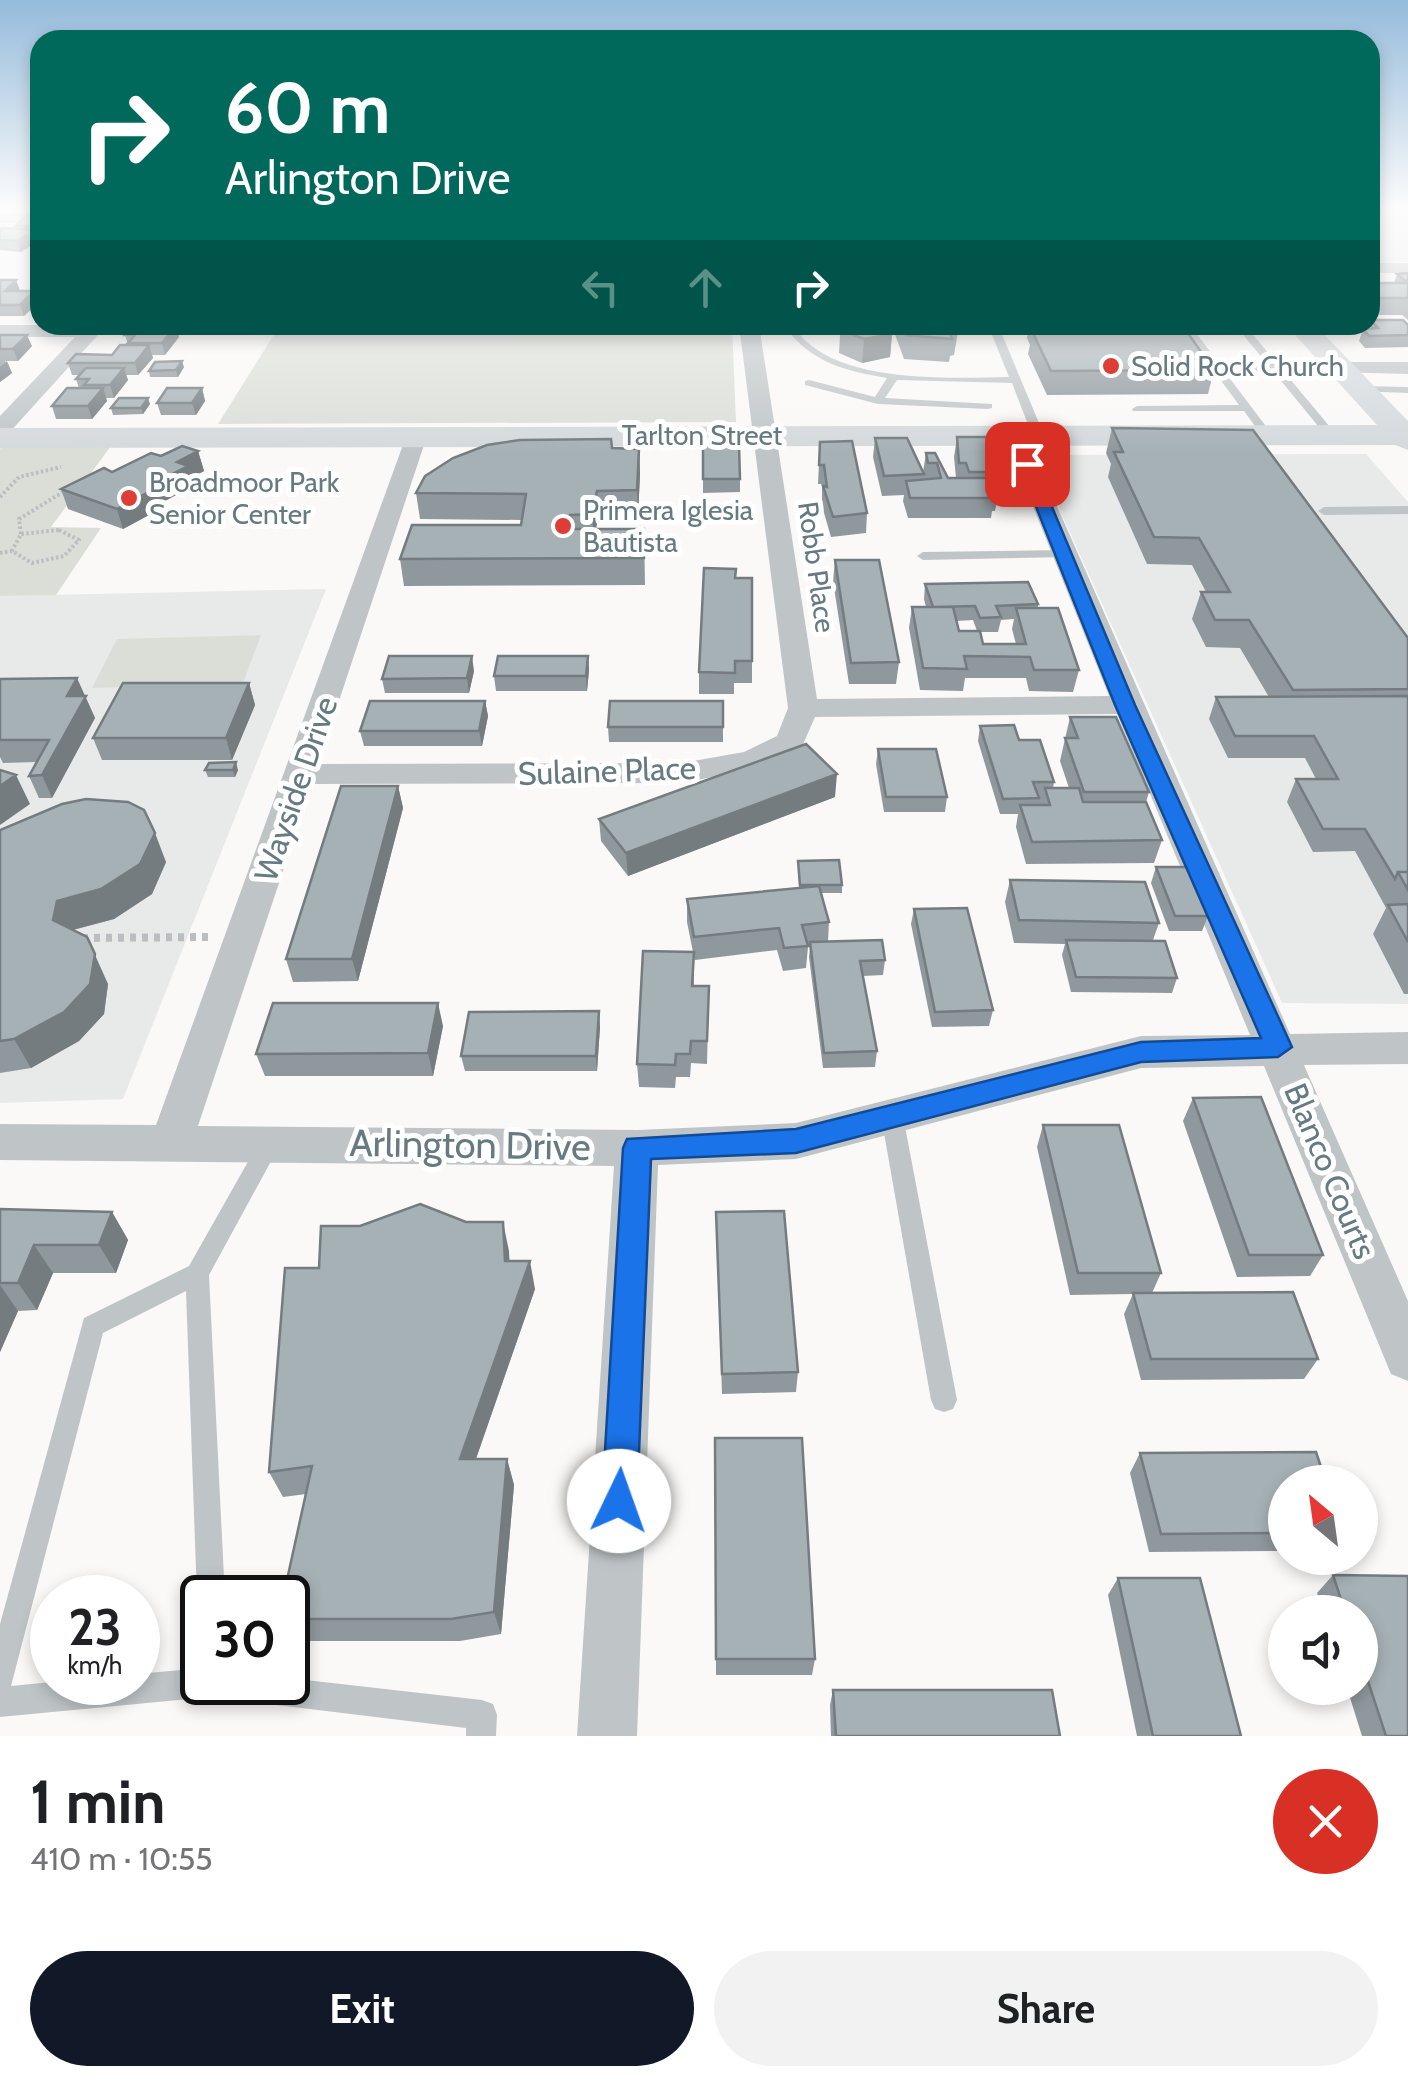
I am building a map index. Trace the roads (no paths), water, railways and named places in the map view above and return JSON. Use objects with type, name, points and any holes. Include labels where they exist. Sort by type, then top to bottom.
[{"type":"street","points":[[0,331],[30,330]]},
{"type":"street","points":[[0,429],[87,335]]},
{"type":"street","name":"Robb Place","points":[[751,335],[804,708]]},
{"type":"street","points":[[1309,335],[1402,430]]},
{"type":"street","points":[[1349,379],[1405,376]]},
{"type":"street","name":"Tarlton Street","points":[[0,438],[1330,435],[1402,430]]},
{"type":"street","name":"Blanco Courts","points":[[1026,434],[1064,554],[1125,705],[1278,1047],[1408,1357]]},
{"type":"street","name":"Wayside Drive","points":[[172,1140],[416,436]]},
{"type":"street","points":[[804,708],[1125,705]]},
{"type":"street","name":"Sulaine Place","points":[[301,774],[682,773],[752,760],[790,742],[804,708]]},
{"type":"street","name":"Arlington Drive","points":[[0,1142],[172,1140],[637,1148],[796,1141],[1141,1052],[1408,1048]]},
{"type":"street","points":[[607,1736],[637,1148]]},
{"type":"lane","points":[[796,335],[806,347],[893,378],[1016,380]]},
{"type":"lane","points":[[998,335],[1016,380],[1026,434]]},
{"type":"lane","points":[[1193,335],[1266,435]]},
{"type":"lane","points":[[1248,335],[1330,435]]},
{"type":"lane","points":[[1218,368],[1276,368]]},
{"type":"lane","points":[[878,401],[893,378]]},
{"type":"lane","points":[[1349,379],[1408,390]]},
{"type":"lane","points":[[809,383],[878,401],[988,406]]},
{"type":"lane","points":[[1137,409],[1247,408]]},
{"type":"lane","points":[[1324,511],[1408,510]]},
{"type":"lane","points":[[924,556],[1064,554]]},
{"type":"lane","points":[[892,1116],[944,1400]]},
{"type":"lane","points":[[209,1575],[198,1274],[270,1142]]},
{"type":"lane","points":[[0,1678],[93,1326],[198,1274]]},
{"type":"lane","points":[[0,1702],[180,1686]]},
{"type":"lane","points":[[310,1694],[482,1715],[480,1736]]},
{"type":"place","name":"Solid Rock Church","points":[[1111,366]]},
{"type":"place","name":"Broadmoor Park Senior Center","points":[[129,498]]},
{"type":"place","name":"Primera Iglesia Bautista","points":[[563,526]]}]
